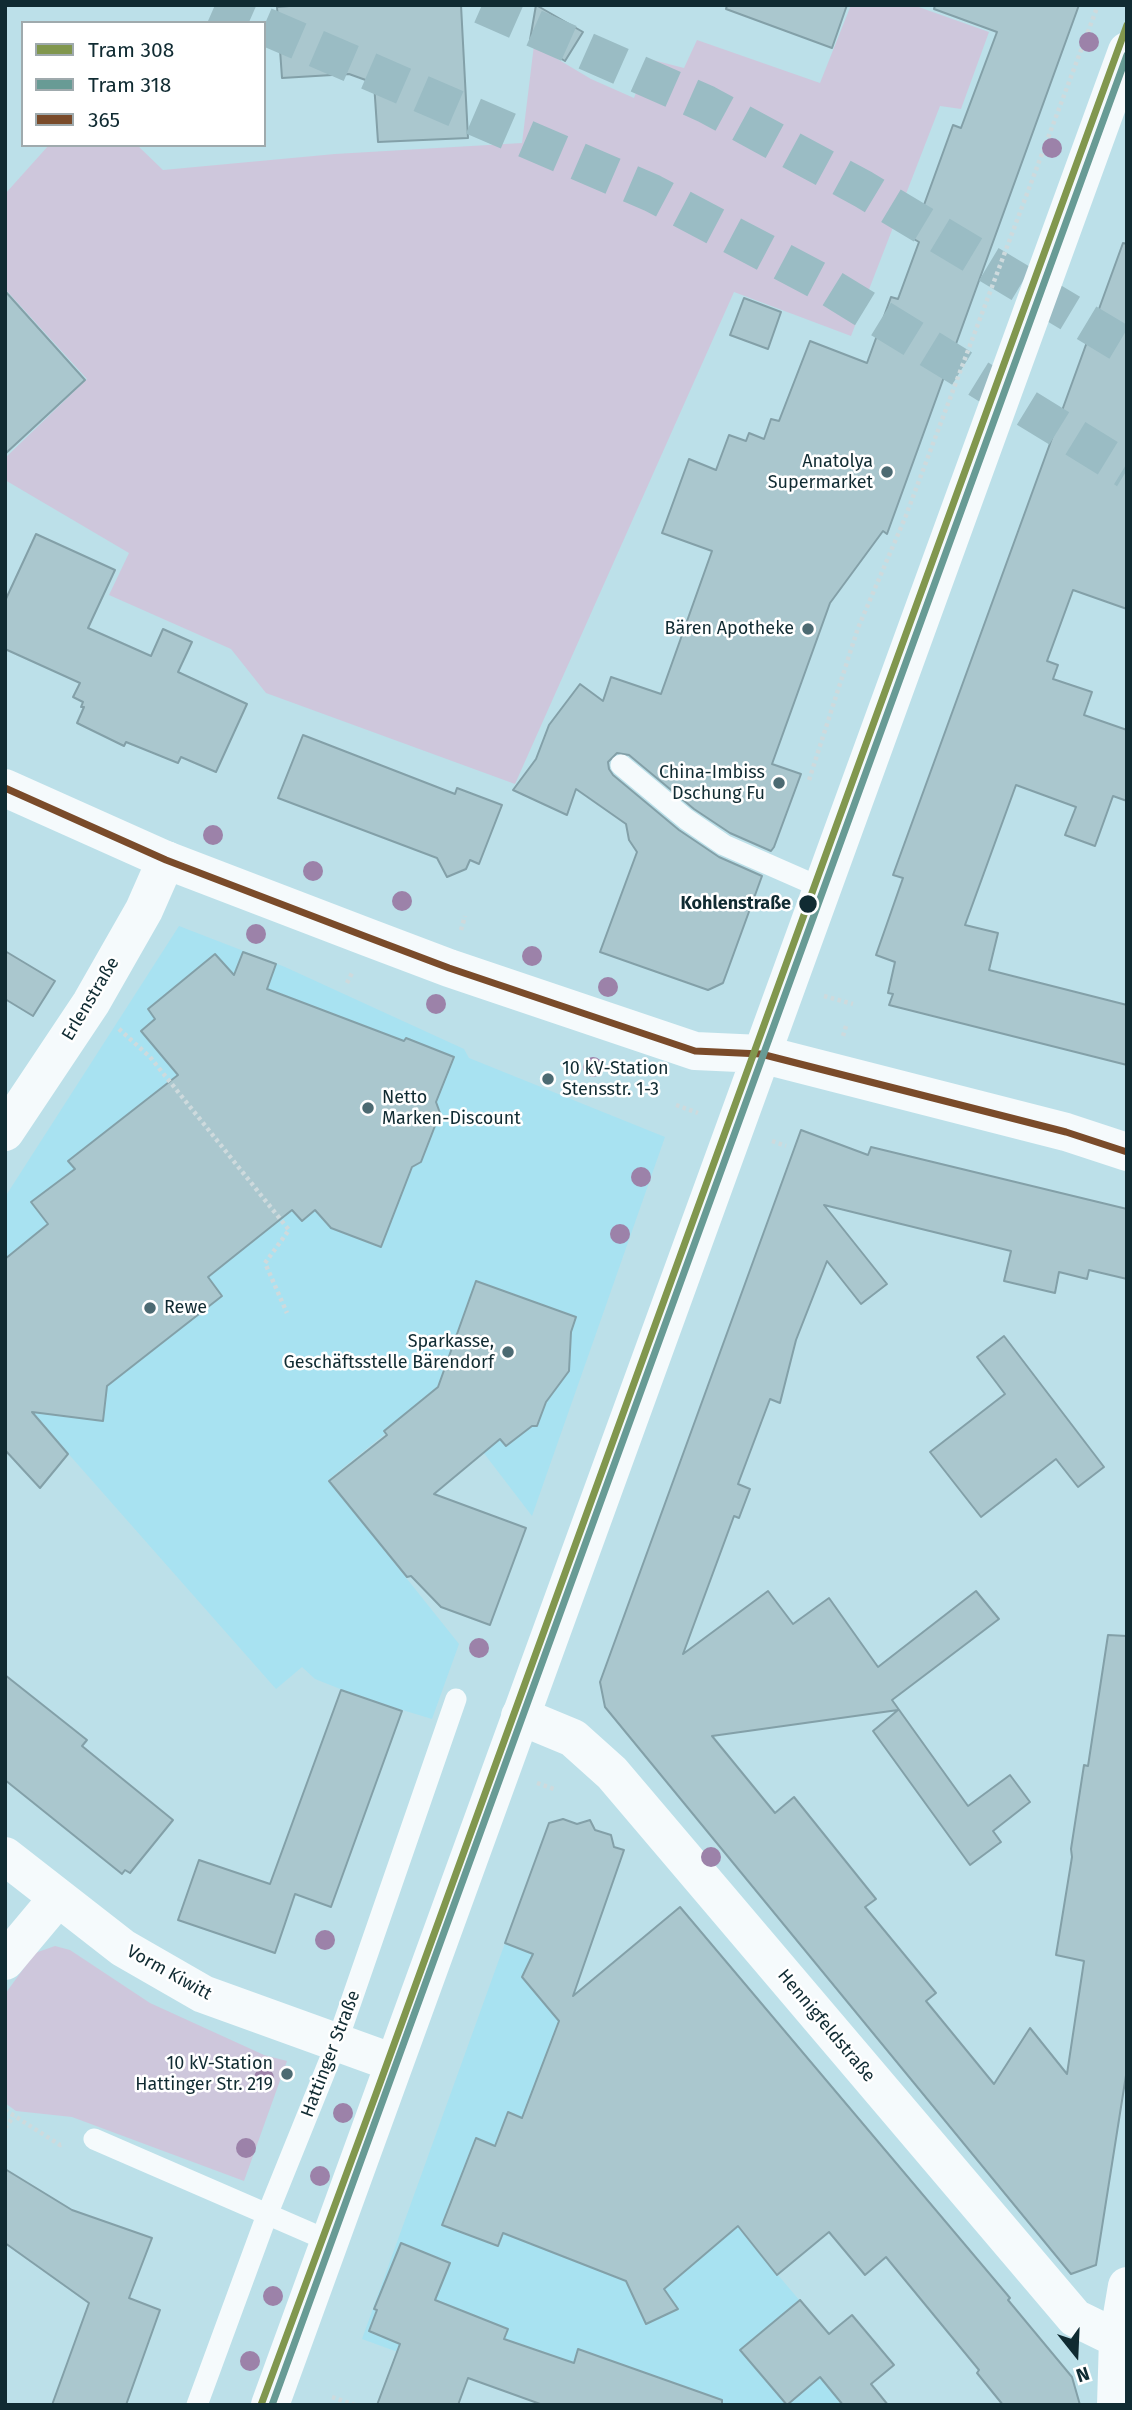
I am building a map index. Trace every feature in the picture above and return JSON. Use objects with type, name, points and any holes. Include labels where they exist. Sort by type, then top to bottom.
[{"type":"street","points":[[270,2405],[1127,51]]},
{"type":"street","points":[[5,788],[166,860],[449,968],[695,1051],[761,1054],[1066,1132],[1127,1152]]},
{"type":"street","name":"Erlenstraße","points":[[5,1132],[91,1003],[144,910],[166,860]]},
{"type":"street","name":"Hennigfeldstraße","points":[[520,1716],[573,1738],[612,1773],[1075,2318],[1122,2340]]},
{"type":"street","name":"Vorm Kiwitt","points":[[5,1856],[123,1948],[203,1994],[394,2063]]},
{"type":"street","points":[[5,1961],[57,1899]]},
{"type":"street","points":[[1116,2405],[1127,2286]]},
{"type":"lane","points":[[621,765],[686,820],[724,845],[822,888]]},
{"type":"lane","name":"Hattinger Straße","points":[[197,2405],[267,2215],[337,2042],[456,1699]]},
{"type":"lane","points":[[94,2139],[329,2241]]},
{"type":"path","points":[[809,780],[858,628],[905,518],[1098,5]]},
{"type":"path","points":[[460,933],[465,916]]},
{"type":"path","points":[[831,999],[853,1004]]},
{"type":"path","points":[[91,1003],[150,1057],[289,1230],[265,1264],[287,1313]]},
{"type":"path","points":[[676,1105],[705,1116]]},
{"type":"path","points":[[768,1140],[786,1146]]},
{"type":"path","points":[[536,1782],[554,1789]]},
{"type":"path","points":[[5,2110],[60,2145],[94,2139]]},
{"type":"path","points":[[5,2128],[14,2116]]},
{"type":"path","points":[[332,2397],[355,2405]]},
{"type":"shaded area","points":[[851,5],[913,5],[989,32],[961,109],[940,106],[851,336],[734,292],[515,784],[266,693],[231,649],[109,595],[129,553],[5,480],[5,458],[87,379],[5,289],[5,194],[47,147],[139,147],[163,170],[335,154],[522,143],[534,45],[591,79],[634,98],[649,59],[684,68],[697,40],[820,83]]},
{"type":"shaded area","points":[[179,926],[285,967],[464,1049],[469,1058],[665,1137],[532,1516],[437,1392],[328,1480],[459,1644],[432,1719],[363,1698],[315,1679],[302,1667],[276,1689],[5,1382],[5,1197]]},
{"type":"shaded area","points":[[505,1943],[533,1954],[522,1978],[641,2113],[888,2405],[543,2405],[362,2339]]},
{"type":"shaded area","points":[[55,1946],[70,1950],[150,2003],[264,2055],[287,2061],[244,2181],[72,2117],[16,2111],[5,2103],[5,1994],[35,1953]]},
{"type":"building","points":[[461,5],[468,138],[378,142],[374,83],[349,74],[282,78],[277,7]]},
{"type":"building","points":[[536,5],[583,32],[565,61],[530,40]]},
{"type":"building","points":[[727,5],[847,5],[832,48],[726,9]]},
{"type":"building","points":[[935,5],[1079,5],[887,534],[883,531],[830,603],[772,764],[801,774],[774,847],[771,851],[730,833],[694,809],[629,755],[617,753],[608,762],[613,775],[679,830],[719,857],[762,876],[723,983],[708,990],[600,952],[637,852],[629,840],[626,824],[576,789],[567,815],[513,790],[536,759],[549,725],[580,684],[603,701],[611,677],[661,694],[712,551],[662,533],[689,459],[716,470],[729,435],[746,441],[749,433],[764,439],[771,419],[779,421],[810,341],[867,363],[891,297],[898,299],[919,242],[912,238],[953,125],[961,128],[997,32],[934,9]]},
{"type":"building","points":[[1123,243],[1127,244],[1127,609],[1073,590],[1047,661],[1058,665],[1053,679],[1092,692],[1084,715],[1127,730],[1127,801],[1113,796],[1095,846],[1065,835],[1076,807],[1016,785],[965,925],[998,933],[989,970],[1127,1005],[1127,1065],[889,1005],[893,994],[888,993],[895,962],[876,955],[903,878],[893,875]]},
{"type":"building","points":[[5,291],[85,380],[5,454]]},
{"type":"building","points":[[744,298],[781,312],[768,349],[730,335]]},
{"type":"building","points":[[36,534],[115,570],[88,628],[151,656],[163,629],[192,642],[178,672],[247,704],[216,772],[181,757],[178,763],[126,742],[124,746],[77,723],[84,707],[81,707],[83,702],[73,697],[80,683],[5,649],[5,601]]},
{"type":"building","points":[[303,735],[455,794],[457,788],[502,805],[479,864],[470,860],[466,869],[447,877],[437,858],[278,798]]},
{"type":"building","points":[[5,951],[55,981],[33,1016],[5,999]]},
{"type":"building","points":[[243,952],[276,964],[267,989],[454,1057],[436,1102],[440,1113],[421,1162],[412,1167],[381,1247],[331,1228],[315,1210],[302,1221],[292,1210],[208,1277],[222,1296],[107,1386],[103,1421],[32,1412],[68,1454],[40,1488],[5,1450],[5,1259],[48,1224],[31,1202],[75,1169],[68,1161],[178,1075],[141,1031],[155,1019],[148,1009],[215,954],[234,975]]},
{"type":"building","points":[[801,1130],[868,1155],[871,1147],[1127,1209],[1127,1279],[1089,1270],[1087,1279],[1059,1272],[1055,1293],[1004,1281],[1011,1251],[824,1205],[887,1284],[861,1304],[827,1261],[796,1340],[780,1403],[770,1399],[738,1484],[750,1489],[739,1518],[734,1516],[683,1654],[768,1591],[793,1624],[829,1598],[878,1667],[976,1591],[999,1619],[892,1700],[968,1806],[1010,1775],[1030,1802],[993,1831],[1001,1842],[970,1865],[873,1731],[898,1710],[712,1736],[775,1813],[794,1797],[876,1899],[865,1907],[936,1993],[926,2001],[994,2084],[1030,2028],[1067,2074],[1084,1961],[1056,1955],[1084,1765],[1088,1766],[1108,1635],[1127,1636],[1127,2069],[1096,2265],[1071,2274],[605,1707],[600,1682]]},
{"type":"building","points":[[476,1281],[576,1317],[571,1332],[569,1371],[546,1402],[537,1426],[532,1426],[506,1446],[500,1439],[434,1494],[526,1528],[490,1625],[441,1607],[411,1576],[407,1577],[329,1481],[387,1435],[384,1431],[438,1387]]},
{"type":"building","points":[[1004,1336],[1104,1467],[1078,1487],[1056,1459],[981,1517],[930,1452],[1005,1394],[977,1357]]},
{"type":"building","points":[[5,1675],[87,1740],[82,1746],[173,1820],[130,1873],[125,1870],[122,1874],[5,1780]]},
{"type":"building","points":[[341,1690],[402,1711],[331,1907],[295,1894],[275,1953],[178,1920],[199,1860],[270,1884]]},
{"type":"building","points":[[563,1819],[577,1824],[590,1820],[595,1830],[611,1835],[614,1847],[624,1850],[573,1996],[680,1907],[1010,2298],[1008,2300],[1072,2377],[1080,2405],[1003,2405],[977,2373],[979,2370],[886,2257],[865,2275],[829,2232],[777,2275],[738,2226],[664,2289],[678,2309],[646,2324],[626,2281],[503,2233],[498,2246],[442,2225],[476,2138],[495,2146],[508,2112],[522,2118],[559,2021],[522,1977],[533,1954],[505,1943],[549,1823]]},
{"type":"building","points":[[5,2169],[72,2210],[152,2238],[129,2298],[160,2310],[126,2405],[52,2405],[89,2303],[5,2243]]},
{"type":"building","points":[[401,2243],[450,2263],[435,2300],[508,2329],[504,2339],[574,2363],[578,2349],[722,2400],[722,2405],[543,2405],[468,2378],[458,2405],[377,2405],[400,2344],[369,2331],[377,2310],[374,2309]]},
{"type":"building","points":[[800,2300],[829,2334],[852,2315],[894,2365],[871,2384],[888,2405],[843,2405],[820,2377],[787,2405],[740,2350]]},
{"type":"tunnel","points":[[215,5],[251,21]]},
{"type":"tunnel","points":[[482,5],[706,104],[863,189],[1127,347]]},
{"type":"tunnel","points":[[266,27],[652,193],[821,282],[1127,470]]},
{"type":"tram line","name":"308","points":[[261,2405],[1127,25]]},
{"type":"tram line","name":"318","points":[[272,2405],[1127,55]]},
{"type":"transit line","name":"365","points":[[5,788],[166,860],[367,937],[449,968],[695,1051],[761,1054],[1066,1132],[1127,1152]]},
{"type":"place","name":"Anatolya Supermarket","points":[[887,472]]},
{"type":"place","name":"Bären Apotheke","points":[[808,629]]},
{"type":"place","name":"China-Imbiss Dschung Fu","points":[[779,783]]},
{"type":"place","name":"Kohlenstraße","points":[[808,904]]},
{"type":"place","name":"10 kV-Station Stensstr. 1-3","points":[[548,1079]]},
{"type":"place","name":"Netto Marken-Discount","points":[[368,1108]]},
{"type":"place","name":"Rewe","points":[[150,1308]]},
{"type":"place","name":"Sparkasse, Geschäftsstelle Bärendorf","points":[[508,1352]]},
{"type":"place","name":"10 kV-Station Hattinger Str. 219","points":[[287,2074]]}]
